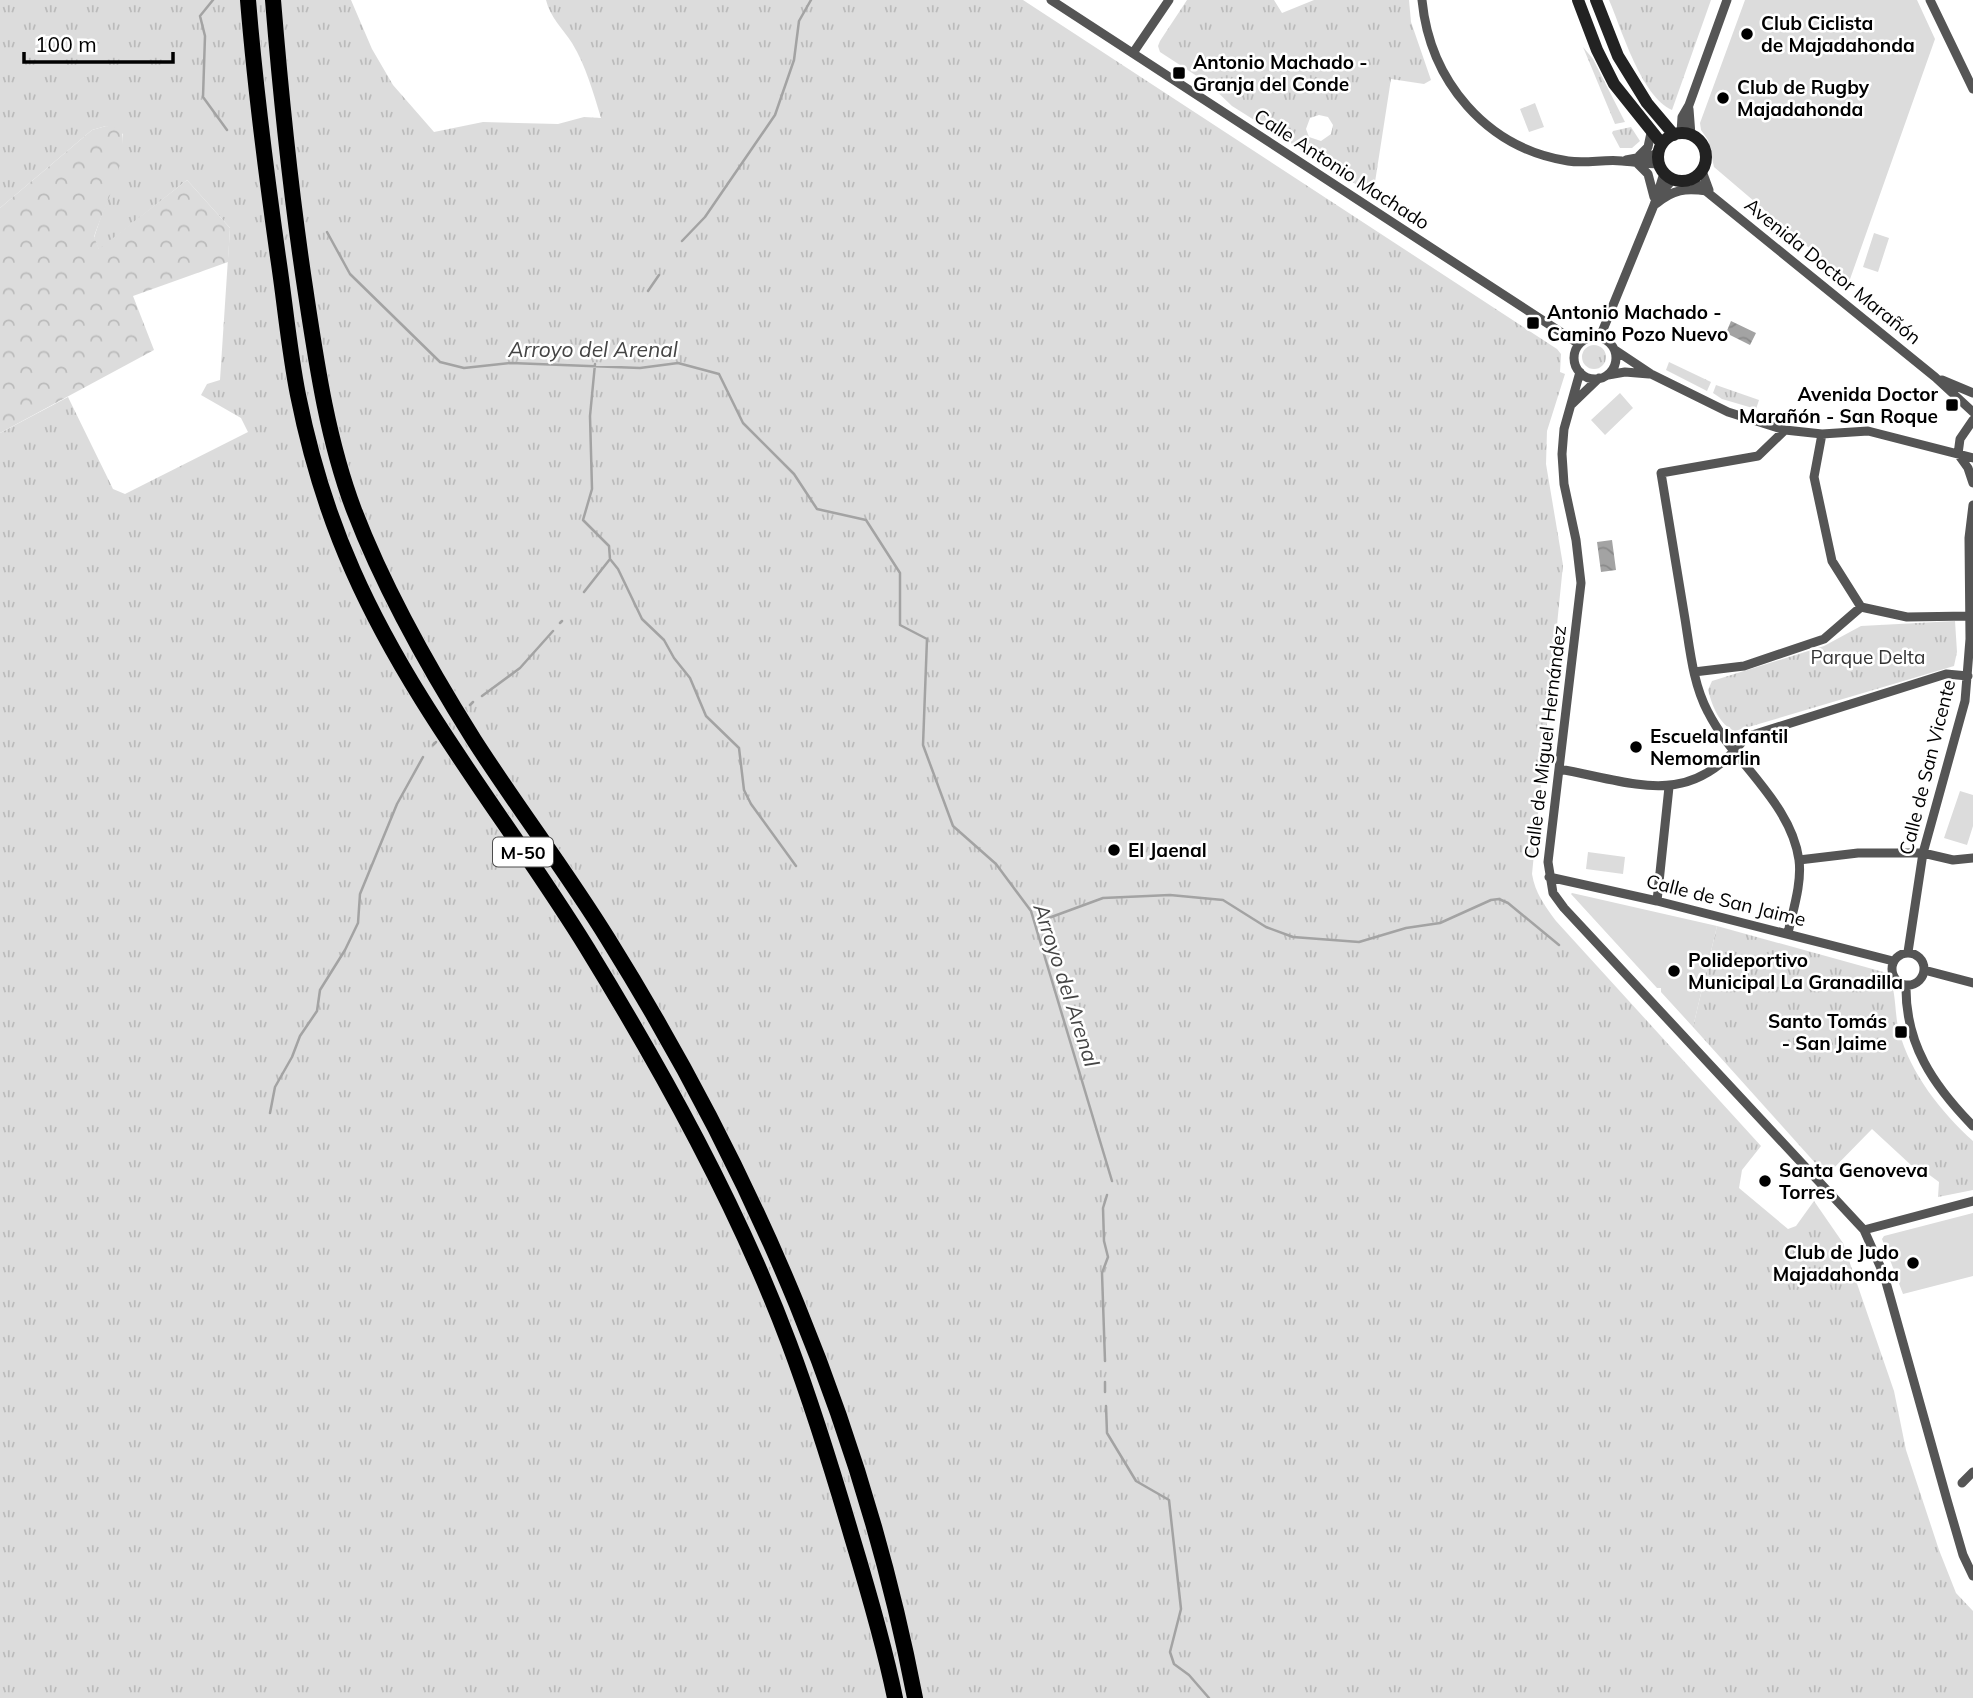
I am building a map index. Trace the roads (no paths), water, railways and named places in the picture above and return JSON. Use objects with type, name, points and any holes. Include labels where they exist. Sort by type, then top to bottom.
[{"type":"highway","name":"M-50","points":[[248,0],[271,209],[297,392],[313,457],[332,516],[353,571],[384,634],[455,751],[585,946],[667,1084],[733,1214],[788,1340],[827,1453],[865,1580],[895,1698]]},
{"type":"highway","name":"M-50","points":[[273,0],[293,205],[320,389],[335,452],[353,508],[404,621],[473,739],[607,937],[689,1076],[754,1201],[810,1333],[849,1443],[886,1575],[915,1698]]},
{"type":"street","name":"Calle Antonio Machado","points":[[1051,0],[1579,344]]},
{"type":"street","points":[[1133,53],[1169,0]]},
{"type":"street","points":[[1422,0],[1424,22],[1431,47],[1449,84],[1476,117],[1504,137],[1539,153],[1569,162],[1639,160],[1663,163],[1697,175],[1709,192]]},
{"type":"street","points":[[1578,0],[1597,50],[1614,84],[1651,133],[1663,163]]},
{"type":"street","points":[[1596,0],[1618,56],[1647,103],[1663,122],[1682,134],[1698,139],[1706,154],[1697,175]]},
{"type":"street","points":[[1600,337],[1654,205],[1663,163],[1682,134],[1689,105],[1727,0]]},
{"type":"street","points":[[1930,0],[1973,89]]},
{"type":"street","points":[[1682,134],[1682,117],[1689,105]]},
{"type":"street","points":[[1663,122],[1682,117]]},
{"type":"street","points":[[1639,160],[1648,147],[1651,133]]},
{"type":"street","points":[[1639,160],[1654,189],[1654,205]]},
{"type":"street","points":[[1654,205],[1670,193],[1684,188],[1709,192]]},
{"type":"street","name":"Avenida Doctor Marañón","points":[[1709,192],[1935,377],[1973,412]]},
{"type":"street","points":[[1651,374],[1625,372],[1590,378],[1580,372],[1574,360],[1579,344],[1588,337],[1600,337],[1651,374],[1728,412],[1785,430],[1822,434],[1868,431],[1973,458]]},
{"type":"street","points":[[1572,404],[1616,364],[1615,350]]},
{"type":"street","name":"Calle de Miguel Hernández","points":[[1580,372],[1564,429],[1562,454],[1564,484],[1576,540],[1581,583],[1548,862],[1553,893],[1864,1230],[1884,1275],[1963,1555],[1973,1576]]},
{"type":"street","name":"Avenida Doctor Marañón","points":[[1935,377],[1968,392]]},
{"type":"street","points":[[1968,392],[1973,384]]},
{"type":"street","points":[[1973,420],[1959,439],[1958,454],[1968,468],[1973,483]]},
{"type":"street","points":[[1785,430],[1758,456],[1661,473],[1694,673],[1707,712],[1734,753],[1775,804],[1787,825],[1799,860],[1797,896],[1788,933]]},
{"type":"street","points":[[1822,434],[1814,477],[1832,561],[1861,607],[1907,617],[1971,612]]},
{"type":"street","name":"Calle de San Vicente","points":[[1908,952],[1923,853],[1965,701],[1971,612],[1969,538],[1973,505]]},
{"type":"street","points":[[1694,673],[1744,666],[1824,639],[1861,607]]},
{"type":"street","points":[[1559,769],[1669,788],[1694,781],[1718,766],[1734,753],[1746,737],[1947,674],[1968,676]]},
{"type":"street","points":[[1657,901],[1669,788]]},
{"type":"street","points":[[1799,860],[1858,853],[1923,853],[1953,860],[1973,858]]},
{"type":"street","name":"Calle de San Jaime","points":[[1549,877],[1657,901],[1893,961]]},
{"type":"street","points":[[1908,952],[1921,960],[1924,970],[1916,983],[1906,985],[1894,976],[1893,961],[1908,952]]},
{"type":"street","points":[[1924,970],[1973,983]]},
{"type":"street","points":[[1906,985],[1913,1043],[1932,1078],[1973,1126]]},
{"type":"street","points":[[1864,1230],[1973,1201]]},
{"type":"street","points":[[1962,1483],[1973,1472]]},
{"type":"water","points":[[1731,321],[1756,333],[1750,345],[1726,333]]},
{"type":"water","points":[[1612,540],[1616,570],[1601,572],[1597,542]]},
{"type":"waterway","name":"Arroyo del Arenal","points":[[213,0],[200,16],[205,36],[203,97],[227,130]]},
{"type":"waterway","points":[[682,241],[705,217],[775,115],[794,60],[799,21],[811,0]]},
{"type":"waterway","name":"Arroyo del Arenal","points":[[327,232],[350,274],[440,362],[464,368],[511,363],[640,368],[678,363],[719,374],[743,423],[794,474],[817,509],[866,520],[900,573],[900,625],[927,639],[923,745],[953,826],[996,864],[1031,911],[1112,1181]]},
{"type":"waterway","points":[[648,291],[659,275]]},
{"type":"waterway","points":[[584,592],[610,559],[609,546],[583,520],[592,489],[590,416],[595,364]]},
{"type":"waterway","points":[[610,559],[618,569],[642,619],[664,640],[690,678],[706,716],[739,748],[744,790],[751,804],[796,866]]},
{"type":"waterway","points":[[482,696],[520,668],[553,631]]},
{"type":"waterway","points":[[470,705],[473,702]]},
{"type":"waterway","points":[[433,745],[436,742]]},
{"type":"waterway","points":[[270,1113],[275,1087],[300,1036],[317,1011],[320,990],[358,923],[360,894],[397,804],[423,757]]},
{"type":"waterway","points":[[1035,923],[1103,898],[1170,895],[1223,900],[1266,927],[1293,937],[1359,942],[1406,928],[1440,923],[1499,899],[1508,903],[1559,945]]},
{"type":"waterway","name":"Arroyo del Arenal","points":[[1105,1361],[1102,1273],[1108,1257],[1104,1241],[1103,1208],[1107,1195]]},
{"type":"waterway","name":"Arroyo del Arenal","points":[[1105,1382],[1105,1392]]},
{"type":"waterway","name":"Arroyo del Arenal","points":[[1106,1406],[1107,1433],[1136,1481],[1169,1500],[1181,1609],[1170,1652],[1174,1664],[1189,1675],[1209,1698]]},
{"type":"place","name":"Club Ciclista de Majadahonda","points":[[1747,34]]},
{"type":"place","name":"Antonio Machado - Granja del Conde","points":[[1179,73]]},
{"type":"place","name":"Club de Rugby Majadahonda","points":[[1723,98]]},
{"type":"place","name":"Antonio Machado - Camino Pozo Nuevo","points":[[1533,323]]},
{"type":"place","name":"Avenida Doctor Marañón - San Roque","points":[[1952,405]]},
{"type":"place","name":"Escuela Infantil Nemomarlin","points":[[1636,747]]},
{"type":"place","name":"El Jaenal","points":[[1114,850]]},
{"type":"place","name":"Polideportivo Municipal La Granadilla","points":[[1674,971]]},
{"type":"place","name":"Santo Tomás - San Jaime","points":[[1901,1032]]},
{"type":"place","name":"Santa Genoveva Torres","points":[[1765,1181]]},
{"type":"place","name":"Club de Judo Majadahonda","points":[[1913,1263]]},
{"type":"park label","name":"Parque Delta","points":[[1868,657]]}]
